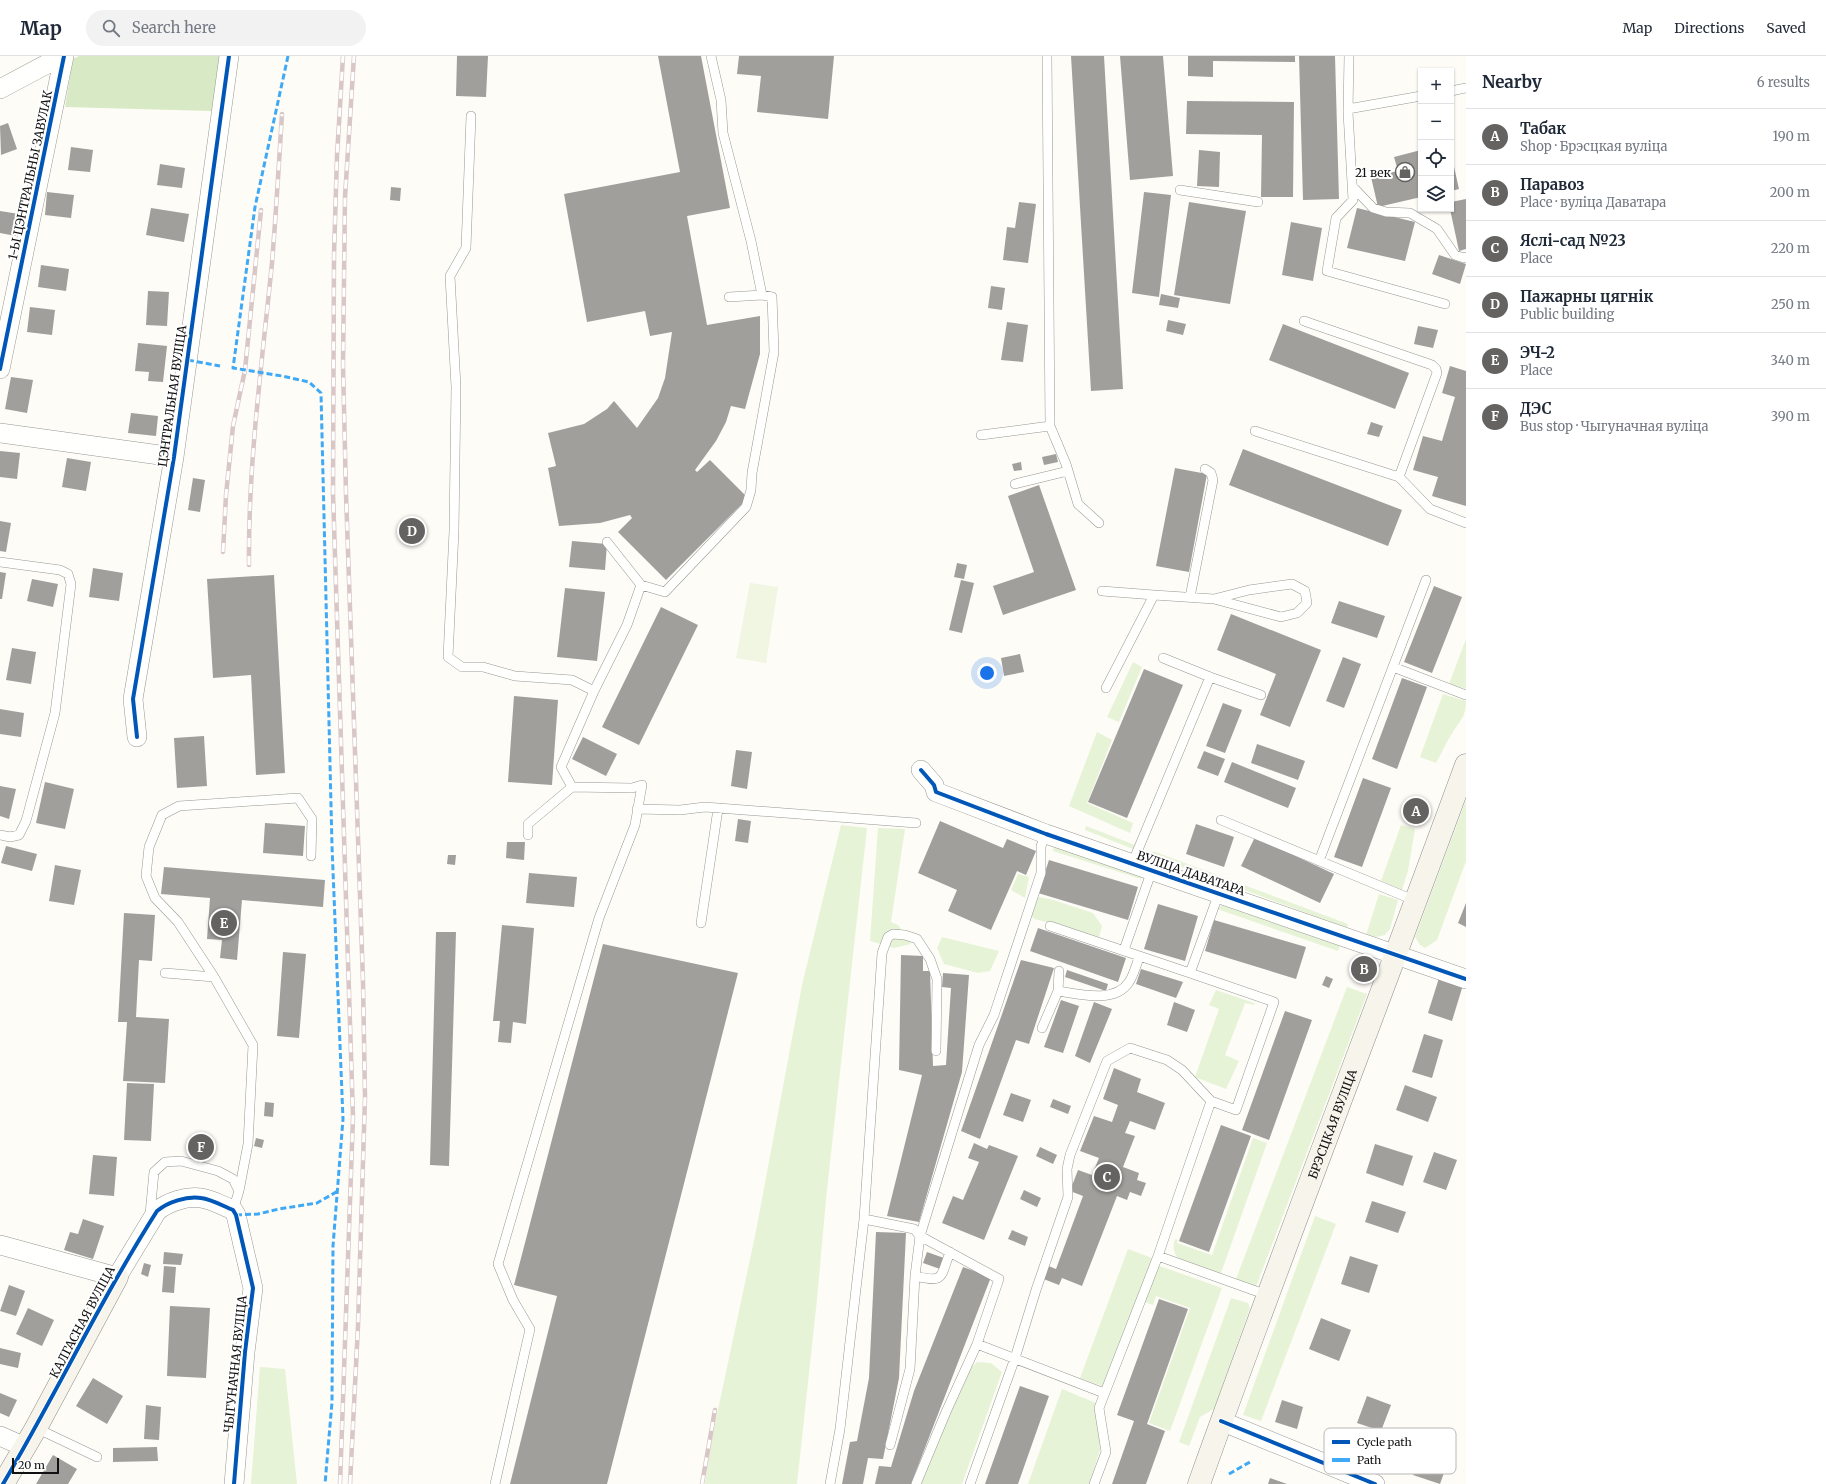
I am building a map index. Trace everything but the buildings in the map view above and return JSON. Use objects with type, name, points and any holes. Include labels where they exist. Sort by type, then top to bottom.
[{"type":"main road","name":"БРЭСЦКАЯ ВУЛІЦА","points":[[1199,1484],[1267,1295],[1396,955],[1466,765]]},
{"type":"main road","name":"КАЛГАСНАЯ ВУЛІЦА","points":[[3,1484],[36,1428],[117,1277]]},
{"type":"street","points":[[0,89],[63,56]]},
{"type":"street","name":"1-Ы ЦЭНТРАЛЬНЫ ЗАВУЛАК","points":[[0,369],[63,56]]},
{"type":"street","name":"ЦЭНТРАЛЬНАЯ ВУЛІЦА","points":[[137,737],[133,699],[174,457],[229,56]]},
{"type":"street","points":[[0,433],[174,457]]},
{"type":"street","name":"ВУЛІЦА ДАВАТАРА","points":[[921,770],[934,785],[936,792],[1046,834],[1466,979]]},
{"type":"street","name":"КАЛГАСНАЯ ВУЛІЦА","points":[[117,1277],[157,1212],[165,1205],[185,1199],[201,1198],[233,1210]]},
{"type":"street","name":"ЧЫГУНАЧНАЯ ВУЛІЦА","points":[[233,1210],[236,1215],[253,1288],[245,1352],[234,1484]]},
{"type":"street","points":[[0,1245],[117,1277]]},
{"type":"street","points":[[1221,1421],[1324,1463]]},
{"type":"street","points":[[0,1436],[25,1447]]},
{"type":"street","points":[[1351,1474],[1375,1484]]},
{"type":"lane","points":[[711,56],[721,100],[723,134],[751,241],[762,295]]},
{"type":"lane","points":[[1047,56],[1050,426],[1068,471],[1078,504],[1099,523]]},
{"type":"lane","points":[[1349,56],[1348,109],[1353,200],[1336,218],[1327,271],[1445,304]]},
{"type":"lane","points":[[1454,90],[1466,88]]},
{"type":"lane","points":[[1348,109],[1418,97]]},
{"type":"lane","points":[[471,116],[466,248],[450,276],[456,388],[454,531],[448,657],[462,667],[483,667],[515,676],[572,680],[594,691]]},
{"type":"lane","points":[[1352,186],[1373,208],[1386,212],[1410,214],[1437,228],[1455,255],[1464,258],[1466,257]]},
{"type":"lane","points":[[1180,190],[1258,202]]},
{"type":"lane","points":[[607,542],[640,585],[665,592],[746,507],[751,490],[752,473],[774,352],[772,297],[762,295],[729,297]]},
{"type":"lane","points":[[1304,320],[1432,365],[1436,369],[1437,374],[1399,477]]},
{"type":"lane","points":[[981,436],[1050,426]]},
{"type":"lane","points":[[1255,432],[1399,477],[1430,509],[1466,523]]},
{"type":"lane","points":[[1190,597],[1213,480],[1211,473],[1205,469]]},
{"type":"lane","points":[[1015,484],[1068,471]]},
{"type":"lane","points":[[0,562],[60,570],[68,574],[71,584],[55,713],[26,821],[19,835],[10,837],[0,835]]},
{"type":"lane","points":[[1319,861],[1426,580]]},
{"type":"lane","points":[[1102,591],[1214,598],[1281,617],[1297,613],[1307,603],[1305,591],[1292,584],[1249,590],[1214,598]]},
{"type":"lane","points":[[572,787],[562,767],[594,691],[627,625],[640,585]]},
{"type":"lane","points":[[1106,688],[1154,595]]},
{"type":"lane","points":[[1163,658],[1261,696]]},
{"type":"lane","points":[[1393,668],[1466,695]]},
{"type":"lane","points":[[1132,864],[1210,677]]},
{"type":"lane","points":[[495,1484],[530,1329],[513,1300],[498,1264],[599,918],[634,825],[642,785],[632,788],[572,787],[528,824],[528,835]]},
{"type":"lane","points":[[233,1210],[239,1191],[248,1144],[253,1045],[214,977],[178,922],[155,898],[146,876],[149,847],[162,815],[179,806],[298,798],[312,819],[311,856]]},
{"type":"lane","points":[[637,809],[680,810],[695,807],[916,823]]},
{"type":"lane","points":[[700,923],[718,809]]},
{"type":"lane","points":[[1221,820],[1416,901]]},
{"type":"lane","points":[[890,1445],[910,1369],[915,1276],[920,1236],[979,1045],[994,1015],[1041,872],[1042,846],[1046,834]]},
{"type":"lane","points":[[1124,950],[1152,870]]},
{"type":"lane","points":[[1190,973],[1218,893]]},
{"type":"lane","points":[[970,1484],[1015,1358],[1036,1290],[1068,1197],[1067,1169],[1070,1155],[1107,1061],[1130,1048],[1167,1060],[1182,1070],[1211,1101],[1236,1110],[1274,1002],[1050,926]]},
{"type":"lane","points":[[830,1484],[840,1429],[864,1219],[882,953],[888,937],[893,934],[905,935],[917,939],[930,959],[937,979],[936,1051]]},
{"type":"lane","points":[[1058,991],[1098,997],[1120,990],[1129,983],[1140,956]]},
{"type":"lane","points":[[1042,1028],[1058,991],[1059,971]]},
{"type":"lane","points":[[165,973],[214,977]]},
{"type":"lane","points":[[1094,1484],[1106,1452],[1099,1408],[1158,1256],[1211,1101]]},
{"type":"lane","points":[[149,1224],[154,1172],[165,1162],[181,1160],[218,1171],[233,1179],[239,1191]]},
{"type":"lane","points":[[864,1219],[914,1229],[920,1236],[999,1279],[977,1344],[946,1412],[916,1484]]},
{"type":"lane","points":[[915,1276],[933,1280],[938,1279],[941,1276],[950,1252]]},
{"type":"lane","points":[[1158,1256],[1267,1295]]},
{"type":"lane","points":[[977,1344],[1104,1393]]},
{"type":"lane","points":[[36,1428],[97,1457]]},
{"type":"green space","points":[[79,56],[220,56],[212,111],[65,107],[73,59]]},
{"type":"green space","points":[[750,583],[778,587],[766,663],[736,658]]},
{"type":"green space","points":[[1466,639],[1466,689],[1449,684]]},
{"type":"green space","points":[[1133,662],[1142,667],[1119,722],[1107,717]]},
{"type":"green space","points":[[1443,694],[1466,701],[1466,706],[1462,718],[1436,763],[1420,757]]},
{"type":"green space","points":[[1097,732],[1112,740],[1087,803],[1133,823],[1130,833],[1069,806]]},
{"type":"green space","points":[[1466,800],[1466,861],[1437,940],[1425,948],[1420,945],[1415,937]]},
{"type":"green space","points":[[841,825],[867,828],[826,1199],[797,1484],[705,1484],[709,1452],[756,1231],[802,985]]},
{"type":"green space","points":[[1401,825],[1415,829],[1408,871],[1402,890],[1381,881]]},
{"type":"green space","points":[[1086,826],[1135,845],[1133,849],[1085,830]]},
{"type":"green space","points":[[878,828],[905,829],[891,922],[898,925],[911,944],[894,948],[870,941]]},
{"type":"green space","points":[[1059,846],[1143,875],[1141,879],[1053,851],[1054,847]]},
{"type":"green space","points":[[1153,851],[1348,924],[1347,928],[1152,856]]},
{"type":"green space","points":[[1018,874],[1029,877],[1025,898],[1011,890]]},
{"type":"green space","points":[[1379,894],[1398,900],[1390,929],[1385,935],[1376,937],[1366,935]]},
{"type":"green space","points":[[1038,897],[1050,899],[1093,913],[1102,926],[1099,937],[1035,919],[1029,915]]},
{"type":"green space","points":[[1223,904],[1341,943],[1338,951],[1217,909]]},
{"type":"green space","points":[[942,937],[999,951],[990,971],[978,973],[944,964],[937,948]]},
{"type":"green space","points":[[1361,957],[1371,964],[1373,978],[1371,981],[1354,974]]},
{"type":"green space","points":[[1347,987],[1367,994],[1256,1287],[1236,1279]]},
{"type":"green space","points":[[1216,990],[1254,1003],[1255,1005],[1245,1003],[1225,1055],[1239,1061],[1226,1089],[1195,1077],[1219,1009],[1209,1005]]},
{"type":"green space","points":[[1253,1138],[1267,1143],[1220,1276],[1187,1265],[1176,1255],[1174,1248],[1175,1239],[1178,1240],[1177,1243],[1212,1255]]},
{"type":"green space","points":[[1315,1216],[1336,1224],[1261,1421],[1243,1415]]},
{"type":"green space","points":[[1128,1249],[1152,1258],[1104,1387],[1080,1378]]},
{"type":"green space","points":[[1157,1265],[1222,1288],[1170,1431],[1149,1423],[1190,1308],[1156,1296],[1153,1305],[1144,1302]]},
{"type":"green space","points":[[1231,1298],[1248,1303],[1250,1308],[1214,1409],[1200,1417],[1189,1446],[1179,1442]]},
{"type":"green space","points":[[977,1362],[991,1363],[1002,1372],[962,1484],[920,1484],[968,1371]]},
{"type":"green space","points":[[260,1367],[285,1369],[297,1484],[251,1484]]},
{"type":"green space","points":[[1062,1389],[1096,1403],[1100,1450],[1089,1484],[1028,1484]]},
{"type":"railway","points":[[340,1484],[353,1117],[333,493],[334,255],[337,156],[343,56]]},
{"type":"railway","points":[[350,1484],[358,1326],[365,1097],[363,981],[343,365],[345,197],[354,56]]},
{"type":"railway","points":[[249,565],[249,527],[253,451],[272,263],[282,114]]},
{"type":"railway","points":[[223,552],[226,495],[233,426],[245,370],[261,210]]},
{"type":"railway","points":[[702,1484],[715,1410]]},
{"type":"marked path","points":[[288,56],[255,207],[233,368],[309,382],[321,393],[332,846],[343,1119],[333,1246],[332,1402],[325,1484]]},
{"type":"marked path","points":[[188,360],[220,366]]},
{"type":"marked path","points":[[236,1215],[258,1214],[317,1203],[338,1191]]},
{"type":"marked path","points":[[1229,1474],[1250,1462]]},
{"type":"cycle path","points":[[0,369],[64,56]]},
{"type":"cycle path","points":[[137,737],[133,699],[174,457],[229,56]]},
{"type":"cycle path","points":[[921,770],[934,785],[936,792],[1046,834],[1466,979]]},
{"type":"cycle path","points":[[3,1484],[136,1244],[157,1211],[178,1200],[189,1198],[209,1200],[233,1210],[236,1215],[253,1288],[245,1352],[234,1484]]},
{"type":"cycle path","points":[[1221,1421],[1324,1463]]},
{"type":"cycle path","points":[[1351,1474],[1375,1484]]},
{"type":"place","name":"21 век","points":[[1405,172]]},
{"type":"place","name":"Пажарны цягнік","points":[[412,531]]},
{"type":"place","name":"Табак","points":[[1416,811]]},
{"type":"place","name":"ЭЧ-2","points":[[224,923]]},
{"type":"place","name":"Паравоз","points":[[1364,969]]},
{"type":"place","name":"ДЭС","points":[[201,1147]]},
{"type":"place","name":"Яслі-сад №23","points":[[1107,1177]]}]
